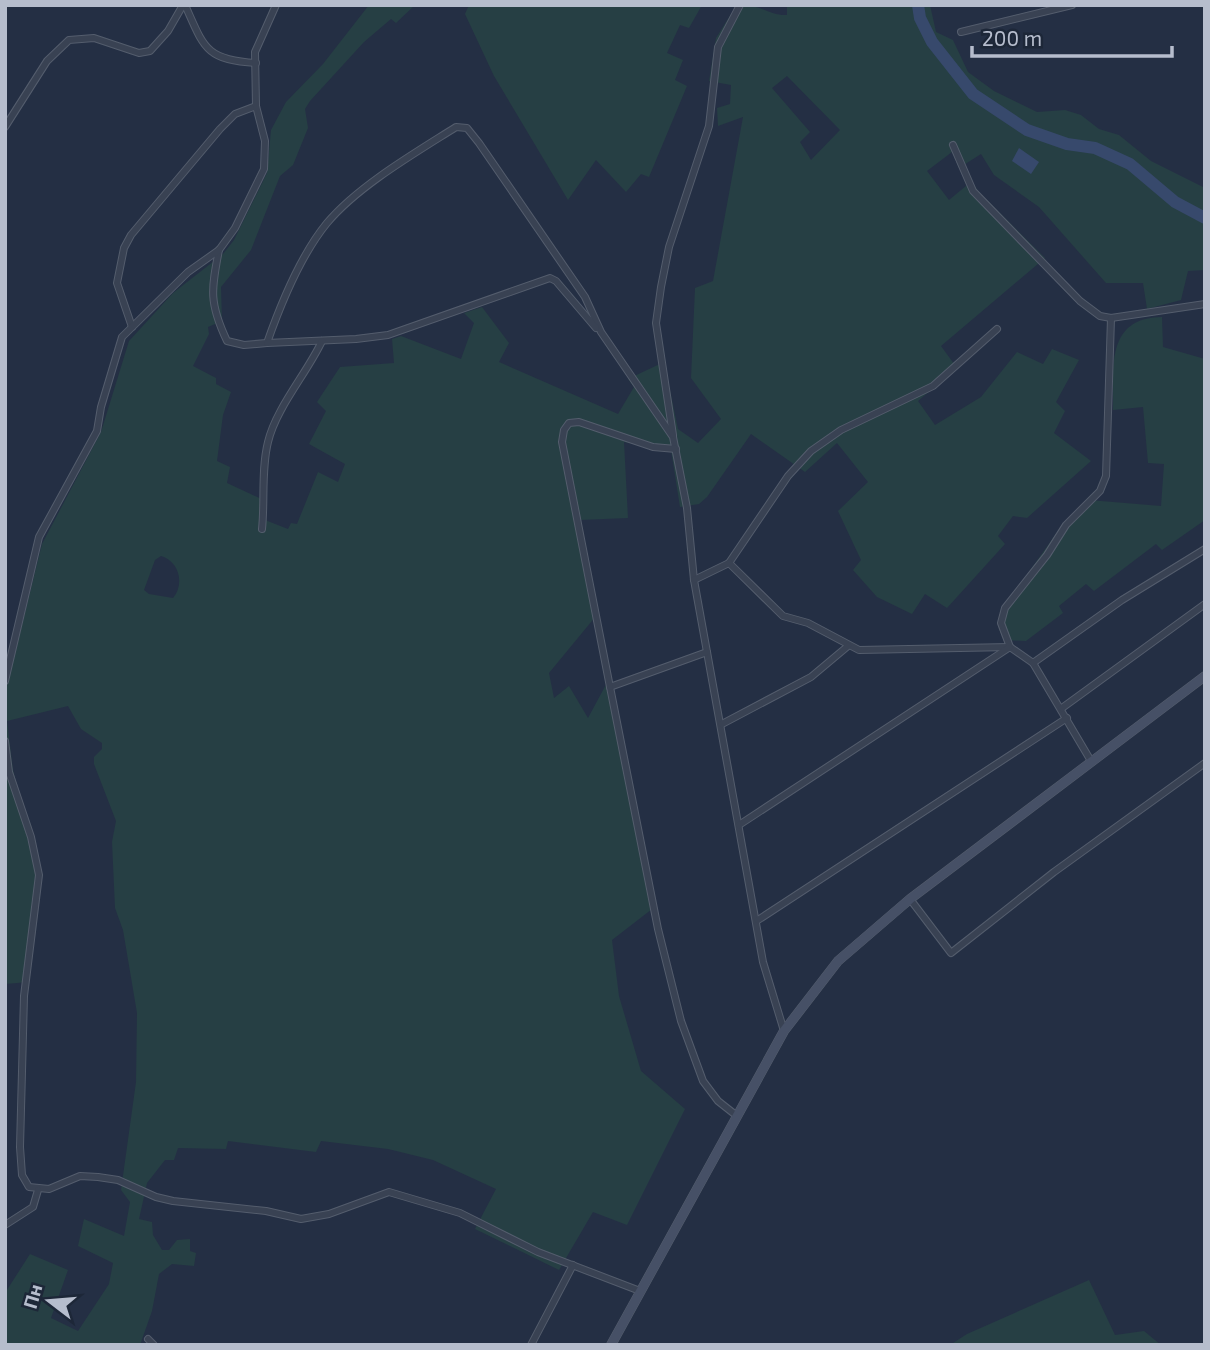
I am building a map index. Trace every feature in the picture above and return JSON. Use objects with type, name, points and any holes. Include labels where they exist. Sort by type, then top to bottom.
[{"type":"main road","points":[[611,1345],[784,1031],[838,961],[910,899],[1205,677]]},
{"type":"street","points":[[184,5],[197,36],[212,53],[229,60],[256,63]]},
{"type":"street","points":[[5,127],[47,61],[69,40],[94,38],[139,53],[150,51],[168,31],[184,5]]},
{"type":"street","points":[[5,681],[38,537],[97,431],[122,337],[188,272],[219,250],[235,228],[264,169],[265,141],[256,106],[255,52],[276,5]]},
{"type":"street","points":[[740,5],[718,47],[709,126],[669,247],[656,323],[687,508],[694,580],[758,920],[763,962],[784,1031]]},
{"type":"street","points":[[961,32],[1072,5]]},
{"type":"street","points":[[132,327],[117,283],[117,271],[131,235],[220,129],[235,114],[256,106]]},
{"type":"street","points":[[267,343],[278,311],[328,222],[357,195],[461,126],[467,128],[479,143],[585,297],[601,332]]},
{"type":"street","points":[[953,145],[973,191],[1080,301],[1100,316],[1111,318],[1205,304]]},
{"type":"street","points":[[219,250],[211,285],[213,305],[227,341],[244,345],[388,335],[550,278],[556,281],[601,332],[673,437]]},
{"type":"street","points":[[1091,761],[1033,663],[1010,646],[1002,624],[1005,608],[1047,555],[1066,525],[1100,491],[1106,476],[1111,318]]},
{"type":"street","points":[[694,580],[729,563],[788,476],[811,451],[841,429],[933,386],[997,328]]},
{"type":"street","points":[[262,529],[268,443],[276,419],[309,369],[322,341]]},
{"type":"street","points":[[676,449],[653,447],[579,422],[569,424],[564,430],[562,442],[658,929],[681,1021],[703,1081],[718,1101],[737,1116]]},
{"type":"street","points":[[1033,663],[1122,600],[1205,549]]},
{"type":"street","points":[[729,563],[750,581],[771,608],[783,616],[808,623],[848,646],[870,651],[926,646],[1010,646]]},
{"type":"street","points":[[1062,708],[1205,604]]},
{"type":"street","points":[[722,724],[811,677],[848,646]]},
{"type":"street","points":[[739,825],[1010,646]]},
{"type":"street","points":[[610,687],[707,652]]},
{"type":"street","points":[[758,920],[1067,718]]},
{"type":"street","points":[[5,741],[9,772],[31,836],[39,875],[24,996],[20,1147],[22,1175],[29,1186],[38,1190],[50,1189],[80,1176],[98,1177],[118,1180],[173,1201],[266,1211],[301,1219],[329,1214],[389,1192],[460,1213],[538,1252],[640,1291]]},
{"type":"street","points":[[910,899],[951,953],[1054,872],[1205,763]]},
{"type":"street","points":[[5,1225],[33,1207],[38,1190]]},
{"type":"street","points":[[531,1345],[573,1265]]},
{"type":"street","points":[[148,1339],[154,1345]]},
{"type":"green space","points":[[369,5],[415,5],[396,23],[391,19],[364,42],[305,109],[308,128],[293,165],[280,176],[251,250],[221,287],[222,321],[208,327],[209,334],[193,366],[216,378],[216,384],[231,392],[223,415],[217,461],[230,467],[227,483],[266,501],[265,520],[288,529],[291,523],[297,524],[318,472],[338,482],[345,464],[309,444],[326,411],[317,402],[340,367],[394,363],[392,339],[401,336],[461,359],[474,323],[464,313],[482,307],[509,343],[499,362],[618,414],[634,387],[628,379],[664,362],[678,429],[698,443],[721,419],[691,378],[695,288],[713,281],[743,117],[718,126],[717,108],[730,104],[731,85],[709,81],[716,38],[731,14],[737,17],[744,5],[787,15],[787,5],[930,5],[936,32],[953,40],[968,72],[994,91],[1037,112],[1065,110],[1081,115],[1099,129],[1119,135],[1151,161],[1205,188],[1205,270],[1188,271],[1181,300],[1147,309],[1143,283],[1106,283],[1039,207],[994,175],[981,154],[959,168],[952,152],[927,171],[949,200],[972,181],[978,191],[1045,258],[941,346],[957,368],[918,401],[935,425],[981,397],[1017,352],[1043,364],[1052,349],[1079,360],[1056,402],[1065,411],[1054,433],[1091,461],[1027,518],[1013,516],[998,536],[1005,544],[947,608],[925,594],[912,614],[877,597],[853,570],[861,560],[838,511],[868,482],[837,443],[805,472],[751,434],[707,497],[699,504],[680,507],[671,450],[624,442],[628,518],[580,520],[596,616],[549,673],[554,698],[569,686],[588,718],[609,679],[656,906],[612,940],[619,996],[641,1071],[685,1109],[627,1225],[593,1212],[559,1270],[475,1229],[496,1189],[433,1160],[388,1149],[321,1141],[316,1152],[228,1141],[226,1149],[178,1148],[174,1160],[165,1160],[147,1183],[139,1219],[152,1222],[153,1235],[162,1250],[169,1250],[177,1240],[190,1239],[190,1251],[196,1253],[194,1266],[172,1264],[159,1274],[152,1311],[140,1345],[5,1345],[5,1293],[30,1254],[68,1270],[51,1318],[78,1331],[109,1284],[113,1263],[78,1246],[84,1219],[124,1236],[130,1202],[121,1190],[136,1082],[137,1013],[123,930],[115,908],[112,842],[116,821],[94,764],[94,757],[102,749],[102,743],[81,729],[68,706],[7,721],[13,770],[39,871],[29,982],[5,984],[5,694],[42,544],[101,432],[129,341],[173,293],[223,254],[234,240],[267,173],[271,130],[286,102],[323,64]],"holes":[[[787,76],[840,130],[811,160],[800,142],[810,132],[772,88]],[[161,556],[172,563],[178,574],[179,586],[173,598],[149,594],[144,590],[155,560]]]},
{"type":"green space","points":[[469,5],[702,5],[689,28],[680,25],[667,53],[683,60],[675,80],[687,86],[649,177],[641,174],[626,192],[596,160],[568,200],[494,76],[465,14]]},
{"type":"green space","points":[[1162,317],[1163,347],[1205,359],[1205,520],[1162,550],[1156,544],[1094,591],[1086,584],[1059,606],[1063,613],[1026,641],[1004,640],[999,629],[1000,613],[1065,521],[1089,500],[1161,506],[1164,464],[1148,463],[1143,407],[1113,410],[1113,378],[1116,348],[1130,326]]},
{"type":"green space","points":[[1089,1280],[1115,1335],[1144,1331],[1161,1345],[950,1345],[967,1334]]},
{"type":"water","points":[[1019,148],[1039,162],[1031,174],[1012,161]]},
{"type":"waterway","points":[[918,5],[920,18],[932,42],[973,94],[1027,130],[1067,144],[1095,148],[1130,164],[1175,202],[1205,218]]}]
